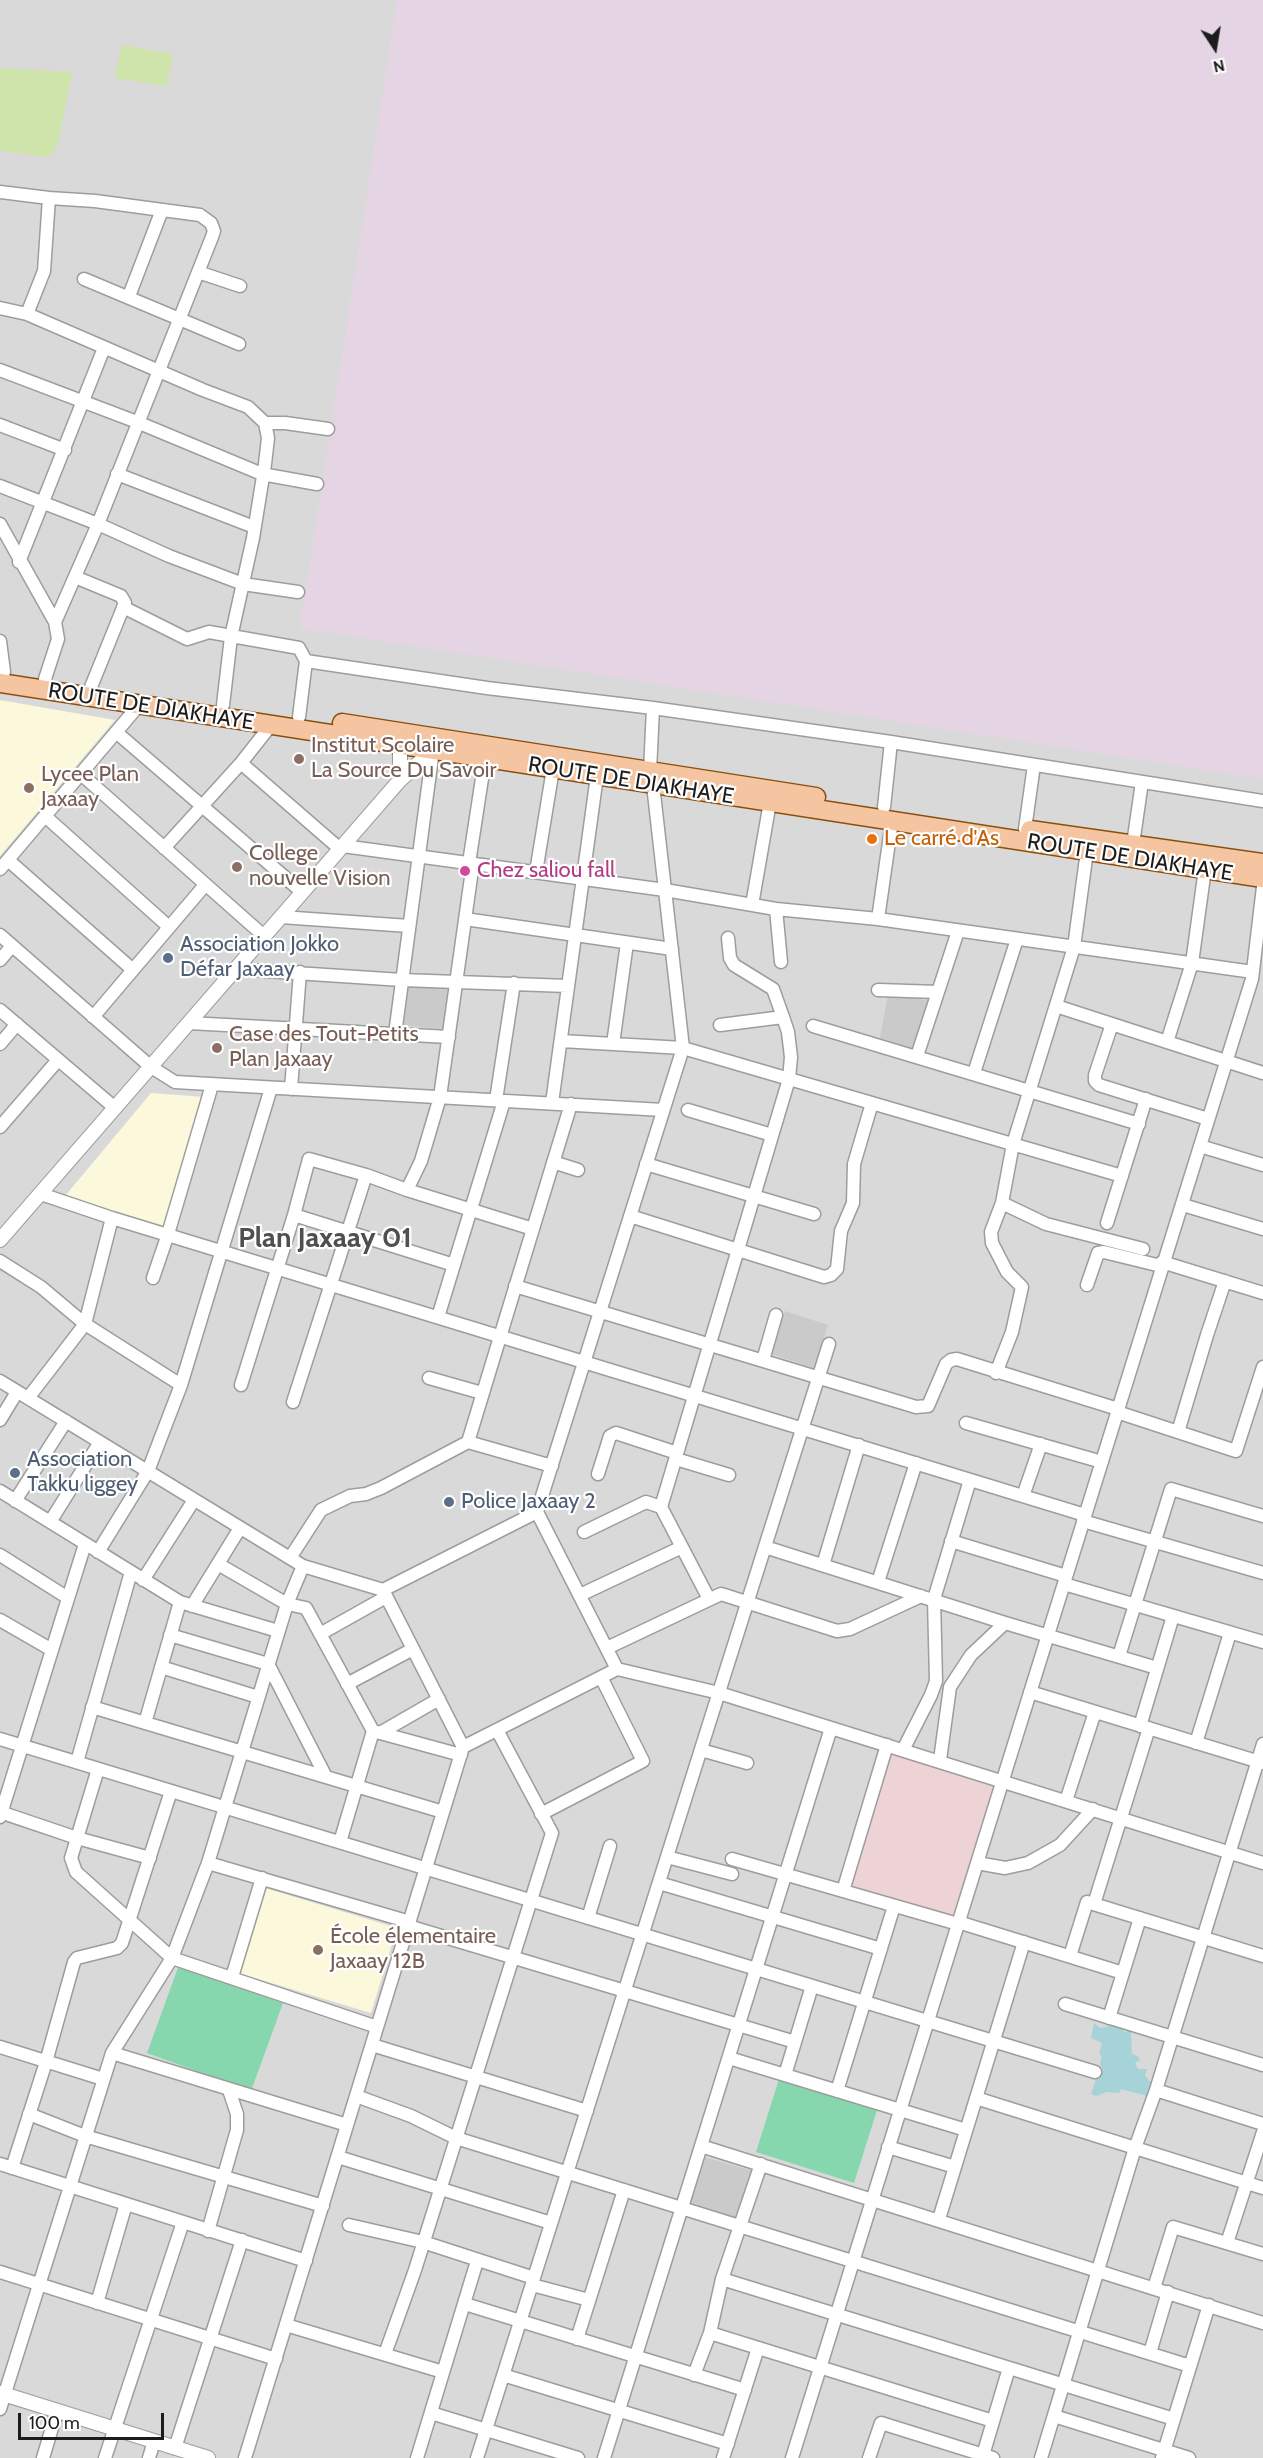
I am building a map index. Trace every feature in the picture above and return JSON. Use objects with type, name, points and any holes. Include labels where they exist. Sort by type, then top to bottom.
[{"type":"main road","name":"ROUTE DE DIAKHAYE","points":[[1,675],[45,679],[299,717],[435,744],[888,814],[1087,851],[1263,878]]},
{"type":"main road","name":"ROUTE DE DIAKHAYE","points":[[1,675],[139,705],[271,725],[400,738]]},
{"type":"main road","name":"ROUTE DE DIAKHAYE","points":[[435,744],[485,759],[597,776],[652,778],[770,802],[1025,829],[1263,863]]},
{"type":"street","points":[[0,192],[200,215],[211,223],[214,231],[98,524],[55,622]]},
{"type":"street","points":[[27,314],[44,271],[49,198]]},
{"type":"street","points":[[129,296],[162,210]]},
{"type":"street","points":[[198,272],[240,286]]},
{"type":"street","points":[[84,279],[239,344]]},
{"type":"street","points":[[0,308],[27,314],[248,407],[265,423],[268,438],[254,527],[231,637],[223,705]]},
{"type":"street","points":[[19,562],[44,504],[104,348]]},
{"type":"street","points":[[0,370],[137,422],[262,474],[317,484]]},
{"type":"street","points":[[265,423],[285,423],[328,429]]},
{"type":"street","points":[[0,425],[65,450]]},
{"type":"street","points":[[117,474],[254,527]]},
{"type":"street","points":[[0,486],[243,584],[298,592]]},
{"type":"street","points":[[0,524],[3,539],[55,622],[58,639],[45,679]]},
{"type":"street","points":[[75,577],[121,596],[124,600],[91,687]]},
{"type":"street","points":[[123,607],[186,639],[209,632],[299,648],[306,661],[299,717]]},
{"type":"street","points":[[0,641],[1,675]]},
{"type":"street","points":[[306,661],[487,688],[653,708],[891,742],[1263,801]]},
{"type":"street","points":[[133,970],[4,864],[139,705]]},
{"type":"street","points":[[320,1634],[385,1593],[537,1512],[682,1048],[652,778],[653,708]]},
{"type":"street","points":[[164,848],[241,763],[271,725]]},
{"type":"street","points":[[116,732],[302,892]]},
{"type":"street","points":[[400,738],[400,780]]},
{"type":"street","points":[[878,920],[888,814],[891,742]]},
{"type":"street","points":[[0,1239],[341,847],[435,744]]},
{"type":"street","points":[[395,1034],[435,744]]},
{"type":"street","points":[[407,1190],[421,1161],[440,1097],[485,759]]},
{"type":"street","points":[[241,763],[341,847],[665,890],[776,909],[878,920],[1192,963],[1256,977]]},
{"type":"street","points":[[1025,829],[1034,765]]},
{"type":"street","points":[[536,872],[553,769]]},
{"type":"street","points":[[81,774],[264,936]]},
{"type":"street","points":[[552,1103],[597,776]]},
{"type":"street","points":[[1133,844],[1142,782]]},
{"type":"street","points":[[752,905],[770,802]]},
{"type":"street","points":[[45,816],[170,927]]},
{"type":"street","points":[[996,1373],[1012,1332],[1022,1287],[1007,1272],[992,1243],[991,1232],[1002,1203],[1013,1144],[1074,947],[1087,851]]},
{"type":"street","points":[[1167,1042],[1192,963],[1205,869]]},
{"type":"street","points":[[93,1017],[205,885]]},
{"type":"street","points":[[793,2458],[1162,1264],[1183,1205],[1226,1061],[1256,977],[1263,887]]},
{"type":"street","points":[[776,909],[781,962]]},
{"type":"street","points":[[281,917],[409,926]]},
{"type":"street","points":[[465,919],[672,949]]},
{"type":"street","points":[[917,1056],[958,931]]},
{"type":"street","points":[[0,935],[150,1067],[175,1082],[663,1110]]},
{"type":"street","points":[[709,1599],[662,1507],[789,1079],[788,1032],[773,989],[734,965],[730,958],[728,938]]},
{"type":"street","points":[[974,1073],[1017,939]]},
{"type":"street","points":[[613,1044],[627,943]]},
{"type":"street","points":[[0,960],[12,946]]},
{"type":"street","points":[[235,969],[402,980],[568,986]]},
{"type":"street","points":[[291,1089],[300,972]]},
{"type":"street","points":[[438,1317],[471,1210],[500,1100],[514,983]]},
{"type":"street","points":[[878,990],[938,992]]},
{"type":"street","points":[[1056,1006],[1263,1073]]},
{"type":"street","points":[[0,1010],[115,1108]]},
{"type":"street","points":[[720,1025],[783,1017]]},
{"type":"street","points":[[189,1023],[449,1037]]},
{"type":"street","points":[[0,1044],[17,1024]]},
{"type":"street","points":[[1112,1024],[1095,1081],[1099,1085],[1208,1119]]},
{"type":"street","points":[[813,1026],[1138,1124]]},
{"type":"street","points":[[561,1041],[682,1048],[1122,1176]]},
{"type":"street","points":[[0,1126],[58,1060]]},
{"type":"street","points":[[153,1278],[212,1085]]},
{"type":"street","points":[[98,1552],[148,1471],[181,1385],[271,1088]]},
{"type":"street","points":[[1107,1223],[1146,1100]]},
{"type":"street","points":[[630,1216],[824,1277],[831,1275],[837,1269],[838,1239],[853,1203],[854,1164],[872,1103]]},
{"type":"street","points":[[468,1442],[571,1104]]},
{"type":"street","points":[[688,1110],[772,1135]]},
{"type":"street","points":[[1200,1146],[1263,1165]]},
{"type":"street","points":[[241,1385],[309,1159],[366,1174],[407,1190],[533,1229]]},
{"type":"street","points":[[553,1162],[578,1170]]},
{"type":"street","points":[[646,1164],[814,1214]]},
{"type":"street","points":[[294,1402],[366,1174]]},
{"type":"street","points":[[41,1194],[112,1218],[1023,1496],[1154,1542],[1263,1573]]},
{"type":"street","points":[[1002,1203],[1046,1224],[1143,1249]]},
{"type":"street","points":[[1183,1205],[1263,1230]]},
{"type":"street","points":[[294,1215],[454,1265]]},
{"type":"street","points":[[0,1420],[85,1324],[112,1218]]},
{"type":"street","points":[[1087,1285],[1098,1253],[1104,1252],[1162,1264],[1263,1293]]},
{"type":"street","points":[[0,1261],[41,1287],[85,1324],[181,1385]]},
{"type":"street","points":[[1178,1432],[1225,1281]]},
{"type":"street","points":[[515,1286],[922,1407],[928,1406],[931,1402],[946,1364],[957,1359],[1236,1450],[1263,1366]]},
{"type":"street","points":[[764,1360],[776,1315]]},
{"type":"street","points":[[477,2458],[829,1344]]},
{"type":"street","points":[[429,1378],[482,1393]]},
{"type":"street","points":[[0,1381],[303,1566],[385,1593],[462,1751]]},
{"type":"street","points":[[15,1501],[66,1421]]},
{"type":"street","points":[[966,1423],[1102,1462]]},
{"type":"street","points":[[598,1474],[610,1436],[616,1433],[729,1475]]},
{"type":"street","points":[[50,1522],[100,1442]]},
{"type":"street","points":[[290,1558],[321,1510],[350,1496],[366,1494],[381,1488],[468,1442],[552,1466]]},
{"type":"street","points":[[1023,1496],[1041,1443]]},
{"type":"street","points":[[823,1565],[859,1445]]},
{"type":"street","points":[[878,1582],[915,1463]]},
{"type":"street","points":[[903,1750],[936,1681],[928,1598],[951,1541],[970,1480]]},
{"type":"street","points":[[1119,1656],[1171,1489],[1263,1516]]},
{"type":"street","points":[[0,1491],[143,1580],[186,1604],[278,1631]]},
{"type":"street","points":[[143,1580],[194,1500]]},
{"type":"street","points":[[584,1532],[646,1502],[662,1507]]},
{"type":"street","points":[[537,1512],[617,1670]]},
{"type":"street","points":[[145,1723],[170,1635],[186,1604],[218,1564],[240,1528]]},
{"type":"street","points":[[951,1541],[1135,1605],[1263,1642]]},
{"type":"street","points":[[85,1544],[0,1814],[150,1858]]},
{"type":"street","points":[[580,1595],[682,1547]]},
{"type":"street","points":[[765,1547],[1005,1623],[1157,1668]]},
{"type":"street","points":[[0,1555],[68,1598]]},
{"type":"street","points":[[218,1564],[287,1604],[306,1608],[376,1732],[462,1751]]},
{"type":"street","points":[[0,2409],[2,2394],[112,2053],[172,1958],[208,1863],[278,1631],[303,1566]]},
{"type":"street","points":[[77,1762],[131,1572]]},
{"type":"street","points":[[607,1648],[721,1594],[837,1631],[850,1629],[928,1598]]},
{"type":"street","points":[[1094,1904],[1121,1818],[1145,1727],[1157,1668],[1173,1616]]},
{"type":"street","points":[[1,1622],[52,1650]]},
{"type":"street","points":[[940,1760],[950,1687],[971,1655],[1005,1623]]},
{"type":"street","points":[[1196,1743],[1230,1633]]},
{"type":"street","points":[[170,1635],[268,1664],[326,1777]]},
{"type":"street","points":[[347,1684],[413,1649]]},
{"type":"street","points":[[161,1667],[258,1697]]},
{"type":"street","points":[[245,2458],[462,1751],[497,1730],[617,1670],[719,1693],[940,1760],[1263,1863]]},
{"type":"street","points":[[541,1814],[643,1761],[601,1677]]},
{"type":"street","points":[[936,1681],[950,1687]]},
{"type":"street","points":[[1030,1692],[1260,1763]]},
{"type":"street","points":[[340,1842],[376,1732],[438,1699]]},
{"type":"street","points":[[92,1707],[443,1812]]},
{"type":"street","points":[[1066,1801],[1095,1712]]},
{"type":"street","points":[[604,2458],[831,1728]]},
{"type":"street","points":[[385,2354],[476,2077],[552,1833],[497,1730]]},
{"type":"street","points":[[0,1739],[1095,2072]]},
{"type":"street","points":[[1041,2458],[1100,2271],[1135,2148],[1156,2090],[1260,1763],[1263,1744]]},
{"type":"street","points":[[843,1891],[887,1745]]},
{"type":"street","points":[[701,1750],[747,1762]]},
{"type":"street","points":[[98,1769],[71,1858],[76,1872],[172,1958],[378,2027]]},
{"type":"street","points":[[171,1791],[128,1919],[122,1944],[117,1948],[77,1958],[74,1962],[29,2114],[6,2166],[306,2260]]},
{"type":"street","points":[[977,1863],[1005,1868],[1028,1863],[1060,1845],[1094,1809]]},
{"type":"street","points":[[588,1918],[610,1846]]},
{"type":"street","points":[[667,1857],[732,1874]]},
{"type":"street","points":[[732,1859],[1024,1942],[1123,1973]]},
{"type":"street","points":[[208,1863],[513,1958],[795,2042]]},
{"type":"street","points":[[232,1977],[262,1878]]},
{"type":"street","points":[[658,1883],[881,1949]]},
{"type":"street","points":[[1070,1956],[1087,1902],[1263,1956]]},
{"type":"street","points":[[837,2091],[894,1906]]},
{"type":"street","points":[[1109,2018],[1140,1918]]},
{"type":"street","points":[[939,2219],[1024,1942]]},
{"type":"street","points":[[785,2075],[812,1986]]},
{"type":"street","points":[[1065,2004],[1263,2065]]},
{"type":"street","points":[[372,2045],[587,2111]]},
{"type":"street","points":[[0,2047],[104,2079]]},
{"type":"street","points":[[112,2053],[347,2125]]},
{"type":"street","points":[[729,2058],[966,2130]]},
{"type":"street","points":[[208,2231],[238,2121],[229,2090]]},
{"type":"street","points":[[1156,2090],[1263,2124]]},
{"type":"street","points":[[356,2096],[411,2116],[456,2138],[1190,2366]]},
{"type":"street","points":[[976,2098],[1263,2188]]},
{"type":"street","points":[[29,2114],[85,2136],[323,2206]]},
{"type":"street","points":[[1227,2243],[1263,2132]]},
{"type":"street","points":[[701,2146],[873,2198],[1263,2323]]},
{"type":"street","points":[[888,2147],[955,2167]]},
{"type":"street","points":[[338,2157],[551,2223]]},
{"type":"street","points":[[694,2375],[710,2333],[722,2279],[761,2164]]},
{"type":"street","points":[[577,2338],[624,2190]]},
{"type":"street","points":[[97,2302],[126,2204]]},
{"type":"street","points":[[105,2458],[183,2222]]},
{"type":"street","points":[[349,2224],[423,2242],[590,2300]]},
{"type":"street","points":[[1154,2288],[1173,2227],[1263,2254]]},
{"type":"street","points":[[175,2448],[242,2240]]},
{"type":"street","points":[[417,2458],[477,2261]]},
{"type":"street","points":[[0,2272],[276,2358]]},
{"type":"street","points":[[722,2279],[1174,2420]]},
{"type":"street","points":[[1150,2353],[1168,2292]]},
{"type":"street","points":[[465,2304],[745,2390]]},
{"type":"street","points":[[1163,2454],[1209,2305]]},
{"type":"street","points":[[286,2325],[443,2372]]},
{"type":"street","points":[[710,2333],[993,2421]]},
{"type":"street","points":[[723,2458],[758,2348]]},
{"type":"street","points":[[869,2458],[881,2423],[988,2456],[993,2421],[1009,2368]]},
{"type":"street","points":[[504,2374],[728,2444]]},
{"type":"street","points":[[2,2394],[208,2458]]},
{"type":"street","points":[[43,2458],[57,2411]]},
{"type":"street","points":[[431,2413],[552,2454],[578,2458]]},
{"type":"street","points":[[1054,2416],[1163,2454],[1189,2458]]},
{"type":"street","points":[[149,2458],[154,2441]]},
{"type":"shaded area","points":[[0,0],[1263,0],[1263,2458],[0,2458]]},
{"type":"shaded area","points":[[397,0],[1263,0],[1263,779],[300,628]]},
{"type":"shaded area","name":"Lycee Plan Jaxaay","points":[[0,700],[115,720],[0,856]]},
{"type":"shaded area","points":[[406,984],[448,986],[443,1029],[401,1025]]},
{"type":"shaded area","points":[[888,994],[931,1001],[915,1049],[880,1038]]},
{"type":"shaded area","points":[[151,1093],[204,1097],[164,1227],[65,1196]]},
{"type":"shaded area","points":[[785,1311],[828,1325],[814,1368],[771,1354]]},
{"type":"shaded area","points":[[888,1754],[993,1785],[953,1919],[848,1888]]},
{"type":"shaded area","name":"École élementaire Jaxaay 12B","points":[[265,1888],[397,1928],[371,2013],[238,1973]]},
{"type":"shaded area","points":[[704,2157],[753,2171],[738,2220],[689,2206]]},
{"type":"green space","points":[[121,45],[173,54],[167,86],[115,78]]},
{"type":"green space","points":[[0,68],[72,72],[58,144],[52,154],[47,157],[0,151]]},
{"type":"green space","points":[[179,1965],[283,2003],[251,2091],[147,2053]]},
{"type":"green space","points":[[779,2079],[877,2110],[854,2183],[756,2152]]},
{"type":"water","points":[[1094,2023],[1100,2028],[1115,2025],[1125,2033],[1128,2030],[1131,2031],[1132,2054],[1138,2056],[1140,2060],[1135,2063],[1138,2069],[1147,2069],[1145,2075],[1149,2081],[1154,2082],[1151,2097],[1121,2089],[1120,2093],[1107,2092],[1096,2096],[1091,2094],[1098,2073],[1103,2071],[1100,2063],[1102,2057],[1099,2053],[1102,2043],[1091,2038]]},
{"type":"place","name":"Institut Scolaire La Source Du Savoir","points":[[299,759]]},
{"type":"place","name":"Lycee Plan Jaxaay","points":[[29,788]]},
{"type":"place","name":"Le carré d'As","points":[[872,839]]},
{"type":"place","name":"College nouvelle Vision","points":[[237,867]]},
{"type":"place","name":"Chez saliou fall","points":[[465,871]]},
{"type":"place","name":"Association Jokko Défar Jaxaay","points":[[168,958]]},
{"type":"place","name":"Case des Tout-Petits Plan Jaxaay","points":[[217,1048]]},
{"type":"place","name":"Association Takku liggey","points":[[15,1473]]},
{"type":"place","name":"Police Jaxaay 2","points":[[449,1502]]},
{"type":"place","name":"École élementaire Jaxaay 12B","points":[[318,1950]]},
{"type":"district","name":"Plan Jaxaay 01","points":[[325,1239]]}]
